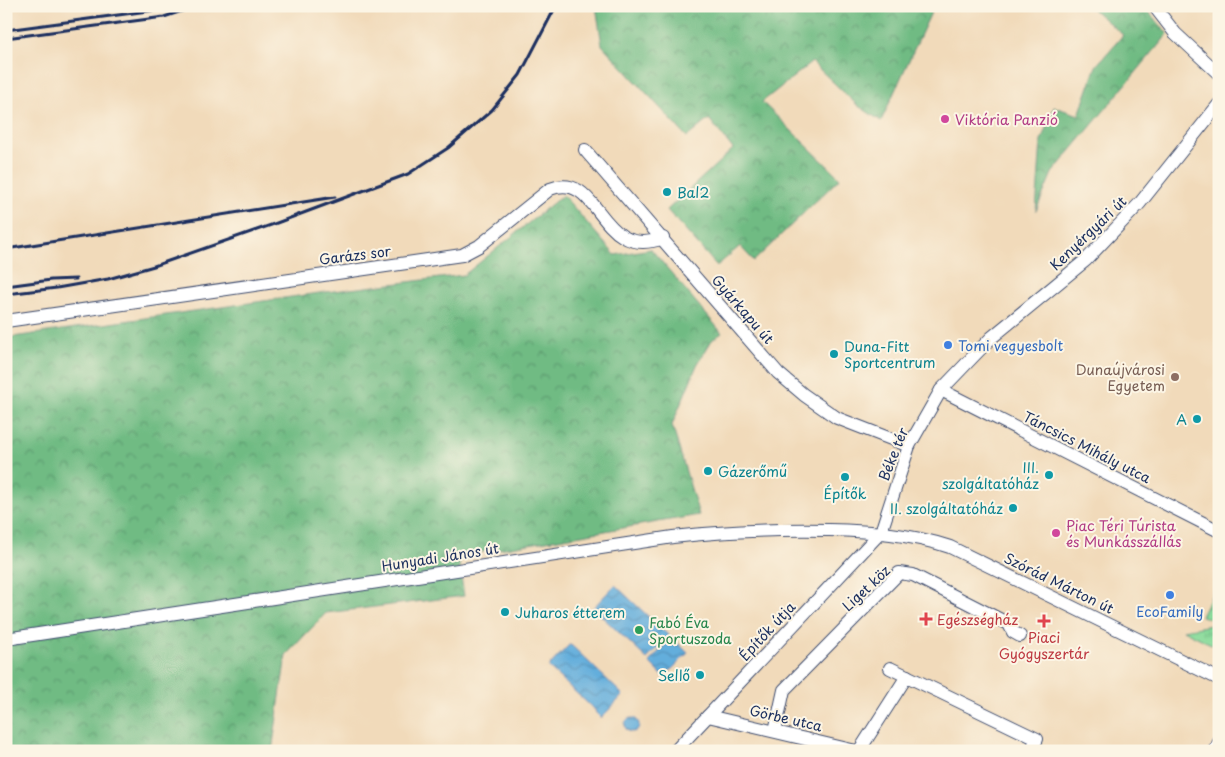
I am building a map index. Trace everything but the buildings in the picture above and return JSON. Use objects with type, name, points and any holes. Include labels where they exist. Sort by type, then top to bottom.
[{"type":"street","points":[[1154,6],[1175,33],[1219,74]]},
{"type":"street","name":"Kenyérgyári út","points":[[941,390],[991,338],[1086,260],[1140,203],[1219,104]]},
{"type":"street","name":"Gyárkapu út","points":[[585,150],[778,373],[804,395],[837,418],[909,446]]},
{"type":"street","name":"Garázs sor","points":[[6,321],[445,259],[462,255],[479,246],[550,189],[564,184],[579,190],[624,239],[636,243],[648,243],[663,238]]},
{"type":"street","name":"Béke tér","points":[[881,532],[909,446],[941,390]]},
{"type":"street","name":"Táncsics Mihály utca","points":[[941,390],[1219,531]]},
{"type":"street","name":"Hunyadi János út","points":[[6,639],[695,535],[784,529],[881,532]]},
{"type":"street","name":"Szórád Márton út","points":[[881,532],[932,541],[973,557],[1219,679]]},
{"type":"street","name":"Építők útja","points":[[675,751],[881,532]]},
{"type":"street","name":"Liget köz","points":[[775,731],[784,690],[899,573],[913,575],[1009,624],[1013,632],[1020,636]]},
{"type":"street","points":[[890,668],[1037,739],[1031,751]]},
{"type":"street","points":[[857,751],[907,676]]},
{"type":"street","name":"Görbe utca","points":[[708,716],[857,751]]},
{"type":"street","points":[[1215,751],[1219,742]]},
{"type":"green space","points":[[596,6],[934,6],[881,121],[857,105],[812,62],[762,102],[840,178],[754,261],[740,246],[717,266],[667,210],[733,149],[709,119],[687,137],[602,45]]},
{"type":"green space","points":[[1089,6],[1143,6],[1168,34],[1052,173],[1036,211],[1041,141],[1054,107],[1079,115],[1096,66],[1123,35]]},
{"type":"green space","points":[[563,195],[615,255],[651,249],[722,333],[712,340],[697,365],[672,425],[699,515],[458,556],[464,596],[326,613],[286,655],[272,751],[6,751],[6,338],[326,292],[464,275]]},
{"type":"green space","points":[[1219,581],[1219,621],[1201,616]]},
{"type":"green space","points":[[1212,625],[1219,626],[1219,648],[1183,630]]},
{"type":"water","points":[[615,585],[669,636],[647,659],[593,608]]},
{"type":"water","points":[[672,638],[688,653],[664,677],[649,662]]},
{"type":"water","points":[[570,644],[623,695],[601,718],[596,711],[548,667]]},
{"type":"water","points":[[629,718],[635,718],[639,725],[635,732],[629,732],[625,728],[625,722]]},
{"type":"railway","points":[[6,38],[164,17],[197,6]]},
{"type":"railway","points":[[6,294],[108,279],[154,266],[408,174],[448,148],[492,110],[520,75],[556,6]]},
{"type":"railway","points":[[6,30],[178,7]]},
{"type":"railway","points":[[6,249],[335,197]]},
{"type":"railway","points":[[6,286],[76,279]]},
{"type":"place","name":"Viktória Panzió","points":[[945,119]]},
{"type":"place","name":"Bal2","points":[[667,192]]},
{"type":"place","name":"Tomi vegyesbolt","points":[[948,345]]},
{"type":"place","name":"Duna-Fitt Sportcentrum","points":[[834,354]]},
{"type":"place","name":"Dunaújvárosi Egyetem","points":[[1175,377]]},
{"type":"place","name":"A","points":[[1197,419]]},
{"type":"place","name":"Gázerőmű","points":[[708,471]]},
{"type":"place","name":"III. szolgáltatóház","points":[[1049,475]]},
{"type":"place","name":"Építők","points":[[845,477]]},
{"type":"place","name":"II. szolgáltatóház","points":[[1013,508]]},
{"type":"place","name":"Piac Téri Túrista és Munkásszállás","points":[[1056,533]]},
{"type":"place","name":"EcoFamily","points":[[1170,595]]},
{"type":"place","name":"Juharos étterem","points":[[505,612]]},
{"type":"place","name":"Egészségház","points":[[926,619]]},
{"type":"place","name":"Piaci Gyógyszertár","points":[[1044,621]]},
{"type":"place","name":"Fabó Éva Sportuszoda","points":[[639,630]]},
{"type":"place","name":"Sellő","points":[[700,675]]}]
